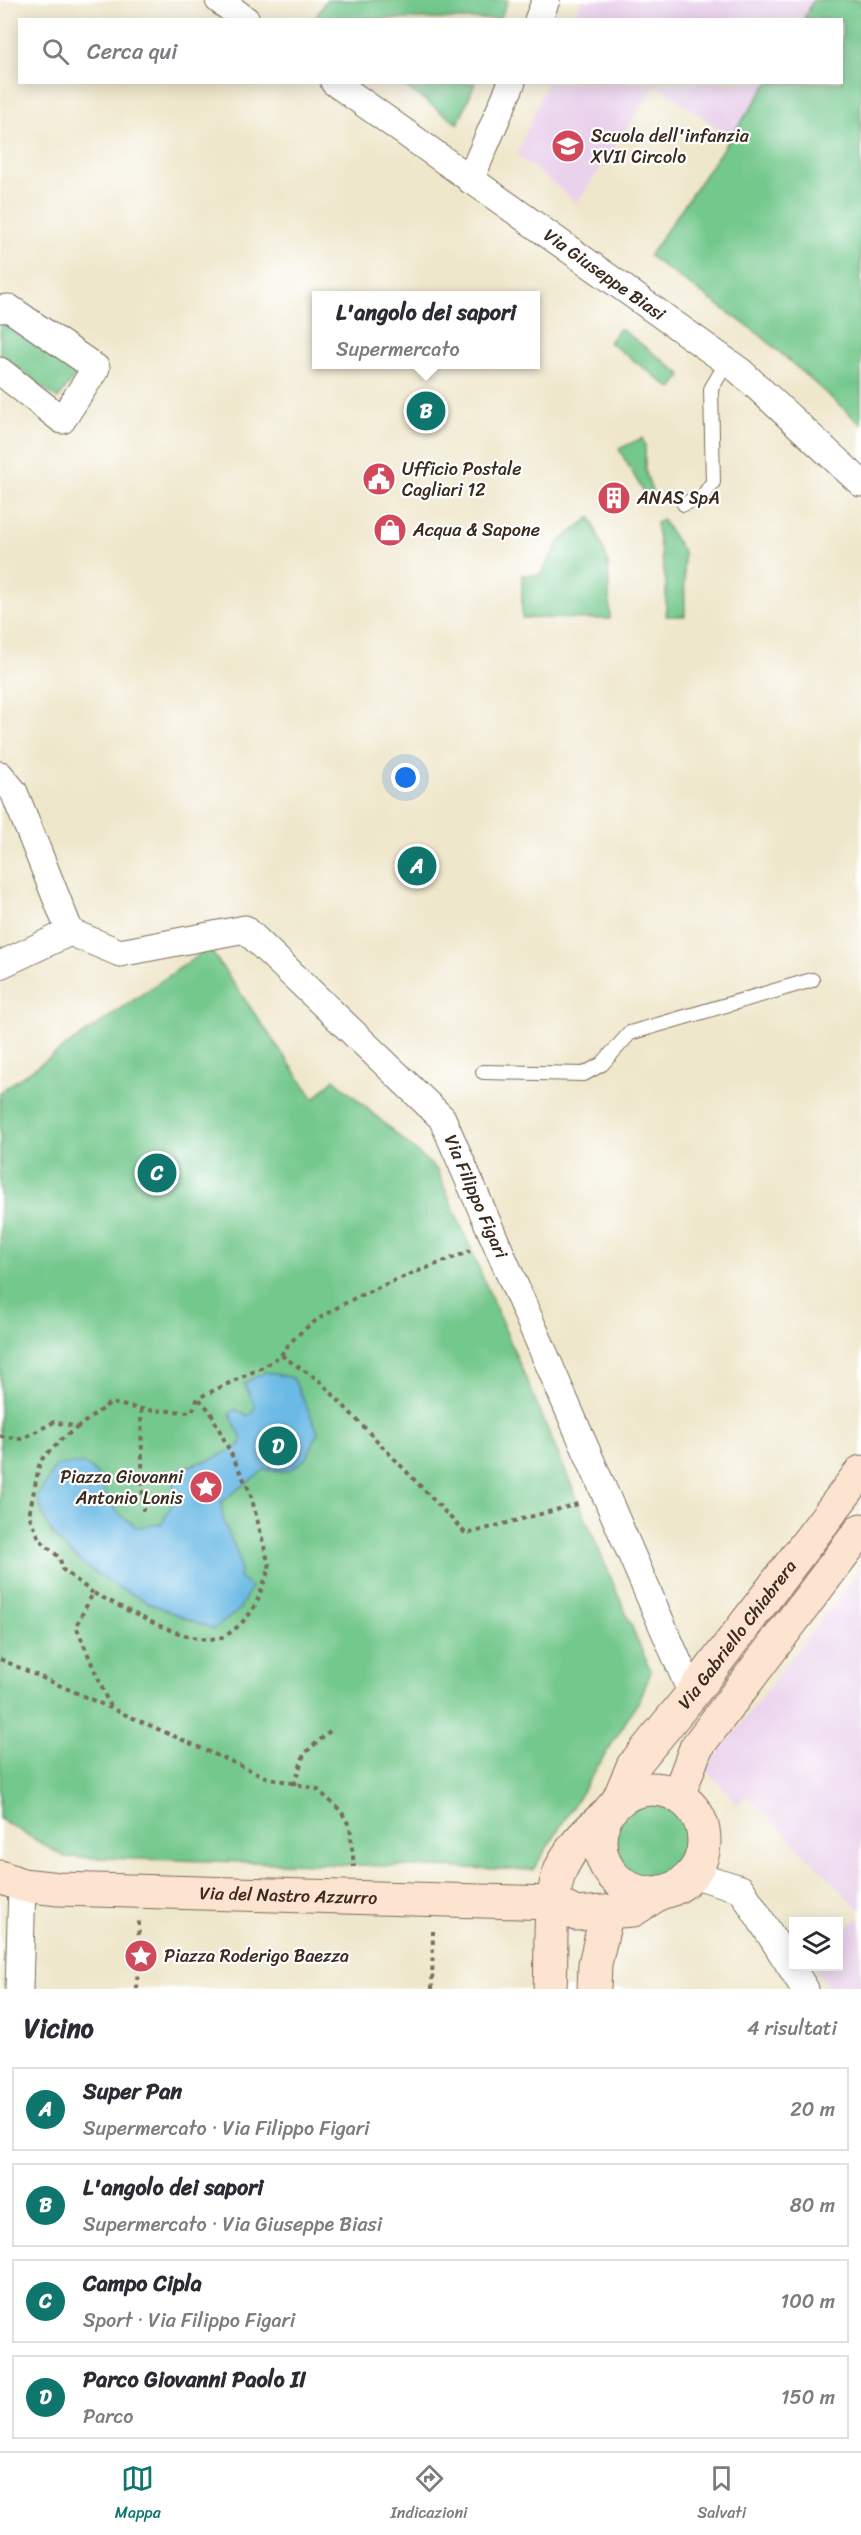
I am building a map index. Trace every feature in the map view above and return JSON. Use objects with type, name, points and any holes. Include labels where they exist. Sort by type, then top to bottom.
[{"type":"street","points":[[219,0],[243,18]]},
{"type":"street","points":[[539,18],[546,0]]},
{"type":"street","name":"Via Giuseppe Biasi","points":[[337,84],[727,362],[861,483]]},
{"type":"street","points":[[470,180],[511,84]]},
{"type":"street","points":[[0,309],[9,308],[96,368],[62,420],[0,371]]},
{"type":"street","points":[[0,775],[14,792],[70,932],[0,965]]},
{"type":"street","name":"Via Filippo Figari","points":[[70,932],[120,953],[245,929],[442,1118],[692,1694]]},
{"type":"street","name":"Via Gabriello Chiabrera","points":[[550,1989],[554,1903],[558,1875],[582,1836],[612,1808],[633,1766],[692,1694],[861,1472]]},
{"type":"street","name":"Via Gabriello Chiabrera","points":[[678,1796],[696,1748],[861,1530]]},
{"type":"street","points":[[643,1790],[661,1790],[678,1796],[692,1808],[703,1830],[704,1846],[701,1860],[692,1874],[678,1886],[661,1892],[640,1892],[630,1888],[612,1875],[601,1853],[599,1840],[612,1808],[643,1790]]},
{"type":"street","points":[[692,1874],[741,1889],[805,1989]]},
{"type":"street","points":[[11,1881],[19,1989]]},
{"type":"street","name":"Via del Nastro Azzurro","points":[[11,1881],[59,1889],[554,1903],[576,1914],[633,1910],[661,1892]]},
{"type":"street","points":[[594,1989],[595,1964],[607,1912]]},
{"type":"lane","points":[[684,504],[703,496],[713,482],[711,389],[727,362]]},
{"type":"lane","points":[[483,1072],[585,1074],[602,1064],[630,1033],[812,980]]},
{"type":"path","points":[[198,1398],[210,1411],[245,1484],[270,1569],[262,1582],[253,1610],[238,1626],[221,1638],[190,1637],[93,1593],[62,1569],[60,1558],[40,1540],[29,1515],[40,1461],[62,1439],[110,1403],[141,1409],[192,1412],[198,1398],[265,1366],[281,1355],[288,1344],[338,1306],[477,1248]]},
{"type":"path","points":[[281,1355],[321,1382],[466,1534],[587,1502]]},
{"type":"path","points":[[141,1409],[143,1511]]},
{"type":"path","points":[[0,1436],[22,1439],[54,1422],[78,1427]]},
{"type":"path","points":[[93,1593],[76,1626],[110,1707]]},
{"type":"path","points":[[0,1659],[266,1777],[316,1789],[341,1811],[350,1827],[355,1874]]},
{"type":"path","points":[[294,1785],[304,1754],[332,1729]]},
{"type":"path","points":[[137,1989],[139,1914]]},
{"type":"path","points":[[432,1989],[433,1924]]},
{"type":"shaded area","points":[[582,0],[813,0],[804,18],[574,18]]},
{"type":"shaded area","name":"Scuola dell'infanzia XVII Circolo","points":[[547,84],[656,84],[577,203],[517,155]]},
{"type":"shaded area","name":"Scuola dell'infanzia XVII Circolo","points":[[656,84],[767,84],[730,137]]},
{"type":"shaded area","points":[[861,1568],[861,1911],[747,1795],[738,1804],[706,1769]]},
{"type":"shaded area","points":[[861,1917],[861,1989],[829,1989],[817,1971],[843,1971],[843,1929]]},
{"type":"green space","points":[[326,0],[508,0],[500,18],[316,18]]},
{"type":"green space","points":[[813,0],[861,0],[861,424],[760,335],[649,256],[767,84],[843,84],[843,18],[804,18]]},
{"type":"green space","points":[[402,84],[475,84],[458,124]]},
{"type":"green space","points":[[10,322],[79,370],[58,399],[0,354],[0,323]]},
{"type":"green space","points":[[620,328],[682,375],[672,389],[609,342]]},
{"type":"green space","points":[[642,438],[645,445],[645,470],[653,494],[646,496],[619,449]]},
{"type":"green space","points":[[591,517],[608,562],[610,619],[522,618],[522,575],[540,575],[560,541]]},
{"type":"green space","points":[[662,519],[684,553],[685,616],[666,616],[666,583],[656,523]]},
{"type":"green space","points":[[209,948],[314,1099],[334,1079],[437,1170],[651,1672],[640,1699],[533,1870],[65,1857],[0,1819],[0,1092]]},
{"type":"green space","points":[[643,1790],[675,1795],[688,1803],[697,1816],[703,1843],[698,1865],[684,1881],[665,1890],[644,1892],[624,1885],[608,1868],[599,1841],[635,1792]]},
{"type":"water","points":[[265,1372],[293,1378],[318,1431],[307,1458],[289,1471],[264,1470],[221,1502],[225,1523],[239,1559],[239,1578],[251,1587],[239,1610],[214,1629],[123,1590],[80,1562],[63,1546],[49,1528],[37,1498],[56,1466],[81,1464],[89,1467],[94,1471],[114,1508],[123,1517],[137,1527],[162,1524],[174,1500],[174,1482],[182,1468],[213,1459],[241,1445],[242,1439],[230,1414],[235,1409],[247,1416],[253,1412],[255,1406],[244,1383]]},
{"type":"place","name":"Scuola dell'infanzia XVII Circolo","points":[[568,146]]},
{"type":"place","name":"L'angolo dei sapori","points":[[426,411]]},
{"type":"place","name":"Ufficio Postale Cagliari 12","points":[[379,479]]},
{"type":"place","name":"ANAS SpA","points":[[614,498]]},
{"type":"place","name":"Acqua & Sapone","points":[[390,530]]},
{"type":"place","name":"Super Pan","points":[[417,866]]},
{"type":"place","name":"Campo Cipla","points":[[157,1173]]},
{"type":"place","name":"Parco Giovanni Paolo II","points":[[278,1446]]},
{"type":"place","name":"Piazza Giovanni Antonio Lonis","points":[[206,1487]]},
{"type":"place","name":"Piazza Roderigo Baezza","points":[[141,1956]]}]
